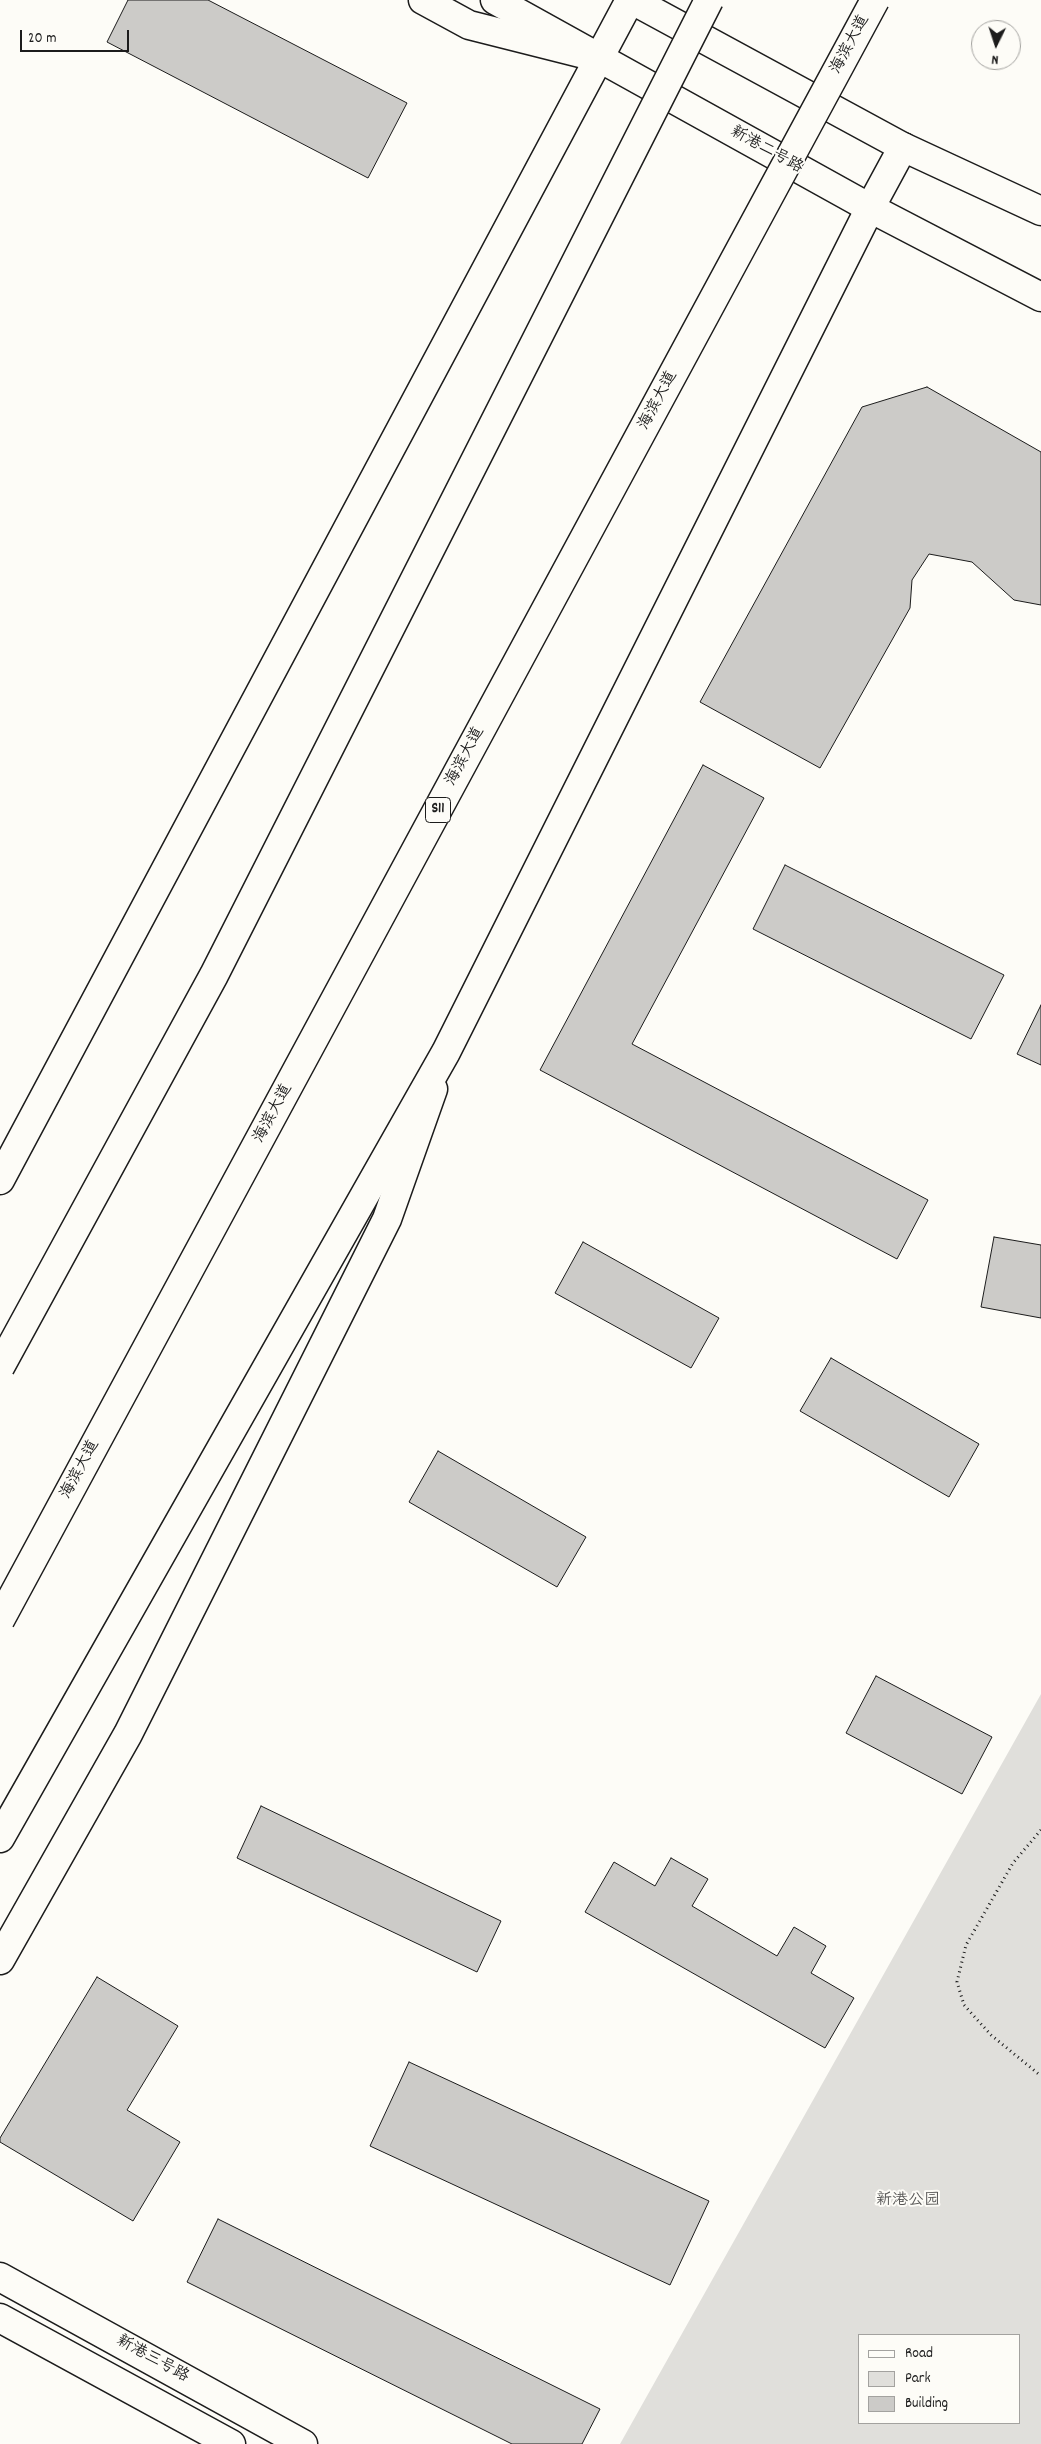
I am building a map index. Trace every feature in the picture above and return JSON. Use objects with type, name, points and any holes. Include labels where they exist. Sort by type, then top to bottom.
[{"type":"main road","points":[[424,0],[469,25],[598,58]]},
{"type":"main road","name":"新港二号路","points":[[495,0],[870,208],[1041,297]]},
{"type":"main road","points":[[0,1180],[598,58],[631,0],[903,147],[1041,211]]},
{"type":"main road","points":[[0,1367],[214,975],[709,0]]},
{"type":"main road","name":"海滨大道","points":[[0,1620],[875,0]]},
{"type":"main road","points":[[0,1838],[446,1052],[870,208],[903,147]]},
{"type":"main road","points":[[0,1960],[128,1734],[387,1219],[446,1052]]},
{"type":"main road","name":"新港三号路","points":[[0,2276],[303,2444]]},
{"type":"main road","points":[[0,2318],[231,2444]]},
{"type":"path","points":[[1041,1830],[1013,1863],[966,1945],[957,1982],[964,2005],[991,2035],[1041,2075]]},
{"type":"green space","name":"新港公园","points":[[1041,1694],[1041,2444],[620,2444]]},
{"type":"building","points":[[128,0],[208,0],[407,103],[368,178],[107,42]]},
{"type":"building","points":[[927,387],[1041,452],[1041,605],[1014,600],[972,562],[929,554],[912,580],[910,608],[820,768],[700,702],[862,407]]},
{"type":"building","points":[[703,765],[764,798],[632,1044],[928,1200],[897,1259],[540,1070]]},
{"type":"building","points":[[785,865],[1004,975],[971,1039],[753,929]]},
{"type":"building","points":[[1041,1005],[1041,1065],[1017,1054]]},
{"type":"building","points":[[994,1237],[1041,1245],[1041,1318],[981,1307]]},
{"type":"building","points":[[583,1242],[719,1318],[691,1368],[555,1293]]},
{"type":"building","points":[[831,1358],[979,1444],[949,1497],[800,1411]]},
{"type":"building","points":[[438,1451],[586,1537],[557,1587],[409,1502]]},
{"type":"building","points":[[876,1676],[992,1737],[962,1794],[846,1733]]},
{"type":"building","points":[[261,1806],[501,1921],[477,1972],[237,1858]]},
{"type":"building","points":[[671,1858],[708,1879],[692,1906],[777,1956],[794,1927],[826,1946],[811,1973],[854,1998],[825,2048],[585,1912],[614,1862],[655,1886]]},
{"type":"building","points":[[97,1977],[178,2026],[127,2110],[180,2142],[133,2221],[0,2142],[0,2138]]},
{"type":"building","points":[[409,2062],[709,2201],[670,2285],[370,2146]]},
{"type":"building","points":[[218,2219],[600,2409],[582,2444],[512,2444],[187,2282]]}]
